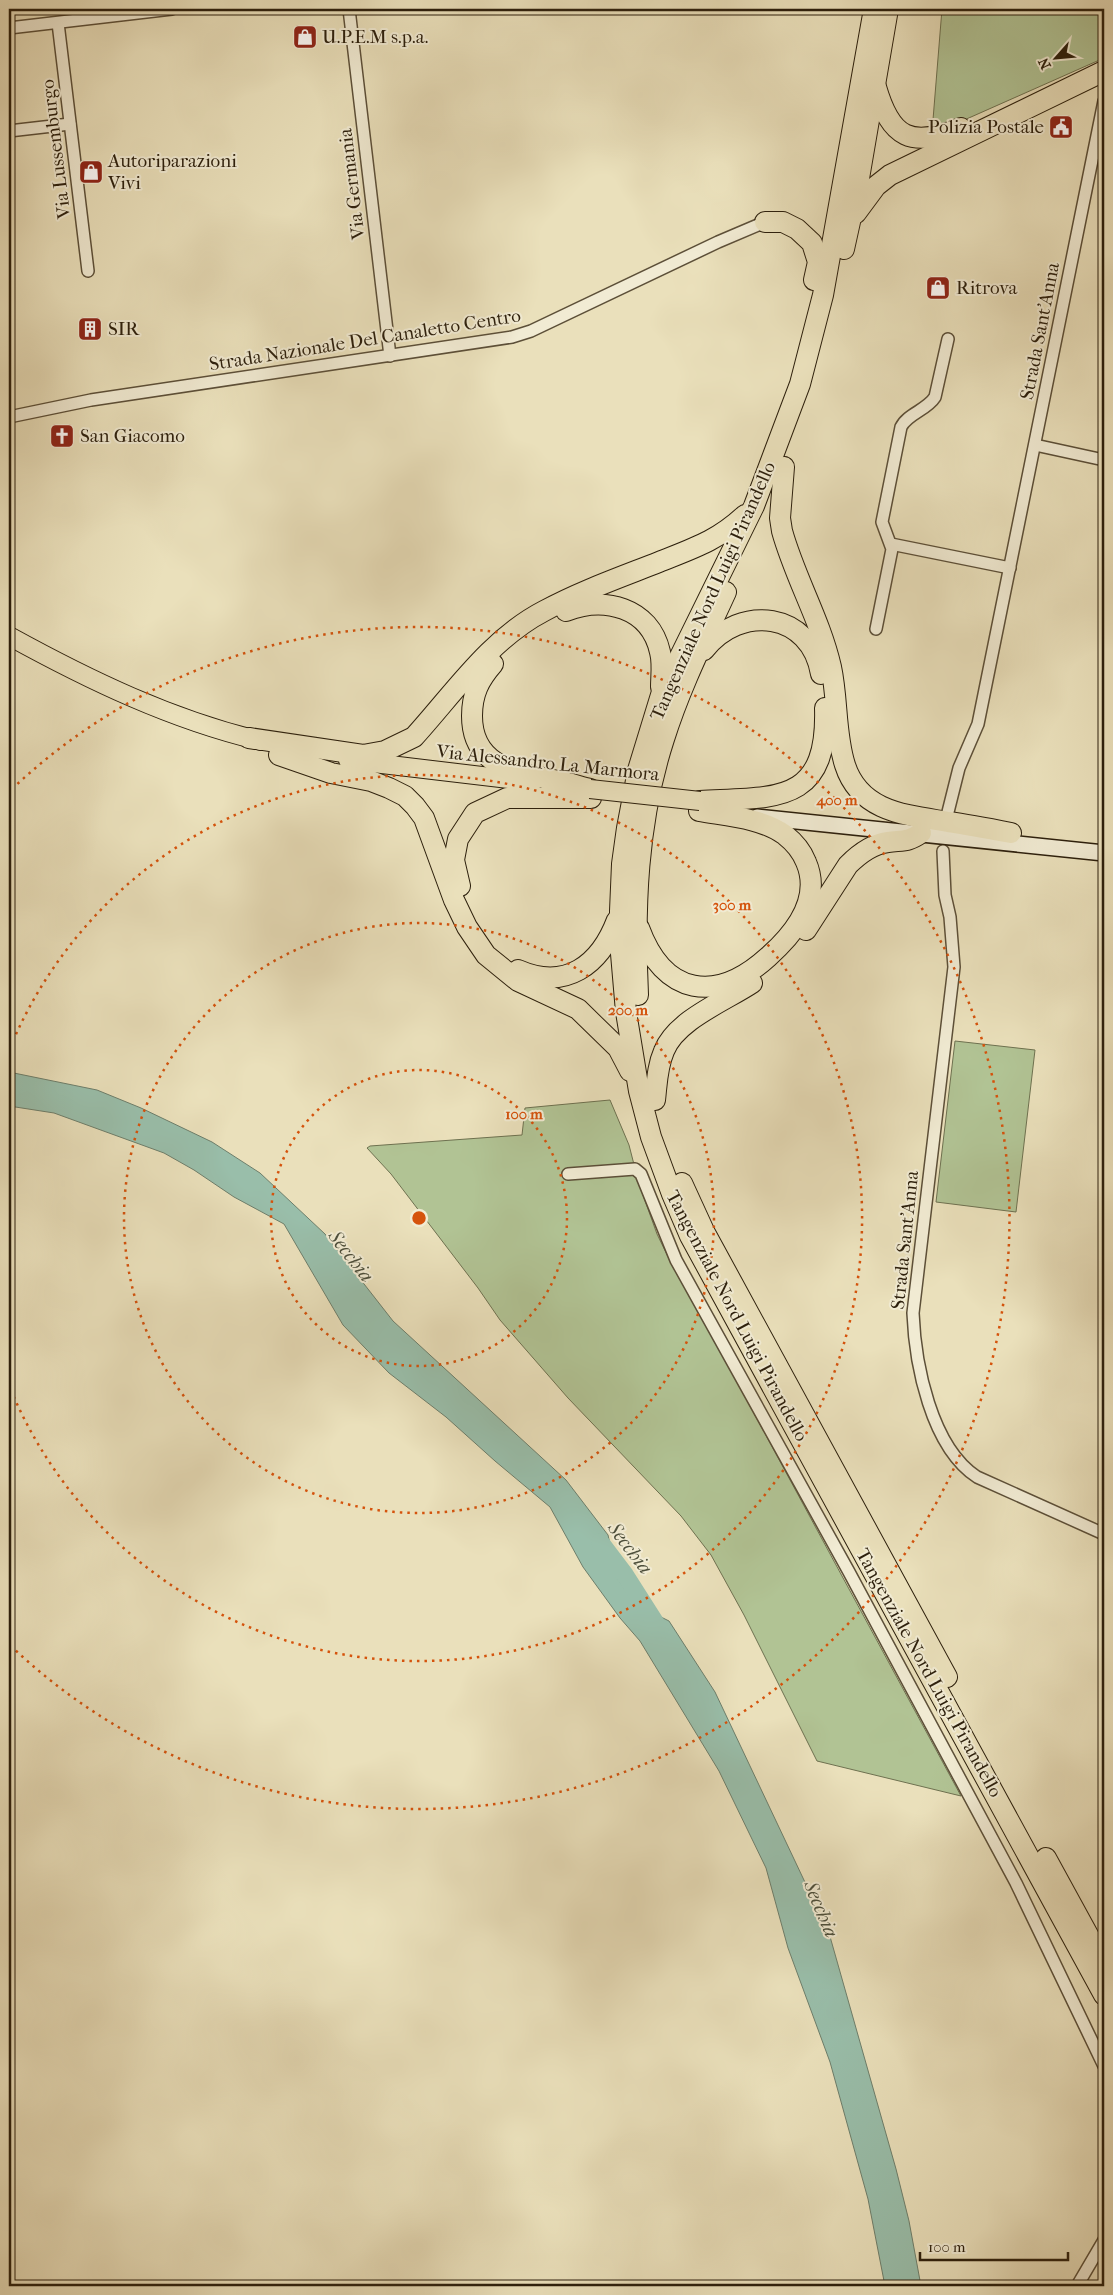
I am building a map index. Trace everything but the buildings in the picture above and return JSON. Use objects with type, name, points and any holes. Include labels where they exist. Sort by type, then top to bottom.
[{"type":"highway","points":[[849,189],[874,9]]},
{"type":"highway","points":[[849,189],[875,82],[888,9]]},
{"type":"highway","points":[[875,82],[885,114],[892,125],[901,133],[912,138],[928,138],[946,134],[1104,70]]},
{"type":"highway","points":[[849,226],[866,198],[890,175],[1104,70]]},
{"type":"highway","name":"Tangenziale Nord Luigi Pirandello","points":[[849,189],[849,226],[833,306],[806,402],[784,467],[692,665],[666,732],[654,772],[638,864],[620,942],[626,1012],[649,1104],[661,1166],[690,1236],[1104,1995]]},
{"type":"highway","name":"Tangenziale Nord Luigi Pirandello","points":[[628,914],[622,864],[638,770],[661,695],[754,506],[800,384],[849,189]]},
{"type":"highway","points":[[765,222],[783,222],[797,229],[812,243],[818,262],[804,332],[810,347]]},
{"type":"highway","points":[[784,467],[780,518],[782,531],[818,620],[835,691],[841,749],[850,779],[867,797],[894,813],[1011,833]]},
{"type":"highway","points":[[249,738],[363,755],[385,751],[402,744],[414,737],[488,654],[522,624],[588,590],[716,539],[731,528],[754,506]]},
{"type":"highway","points":[[590,794],[513,772],[499,765],[487,755],[477,739],[472,724],[472,699],[480,678],[504,652],[548,620],[581,606],[598,603],[611,605],[627,611],[643,621],[654,636],[661,652],[661,695]]},
{"type":"highway","points":[[692,665],[708,644],[737,624],[760,619],[776,621],[799,633],[808,642],[819,663],[824,696],[824,741],[820,759],[809,776],[787,792],[771,797],[699,806]]},
{"type":"highway","points":[[279,755],[331,773],[389,788],[405,796],[424,818],[454,900],[467,928],[486,955],[518,981],[578,1009],[618,1048],[649,1104]]},
{"type":"highway","points":[[590,794],[507,798],[475,812],[458,839],[454,860],[459,884],[472,913],[499,955],[515,968],[533,976],[550,978],[570,975],[586,966],[598,955],[628,914],[658,965],[673,977],[691,986],[711,987],[731,982],[761,963],[792,933],[803,916],[809,898],[810,876],[804,857],[792,841],[774,828],[699,806]]},
{"type":"highway","points":[[649,1104],[664,1048],[679,1029],[749,985],[785,956],[799,940],[856,857],[876,845],[887,842],[909,841],[921,833]]},
{"type":"highway","name":"Tangenziale Nord Luigi Pirandello","points":[[649,1104],[684,1189],[704,1231],[1104,1964]]},
{"type":"main road","name":"Via Alessandro La Marmora","points":[[9,636],[65,667],[121,693],[168,712],[249,738],[364,763],[590,794]]},
{"type":"main road","name":"Via Alessandro La Marmora","points":[[9,648],[60,675],[134,709],[219,739],[319,765],[365,773],[590,794],[1104,853]]},
{"type":"main road","name":"Via Alessandro La Marmora","points":[[699,806],[1104,842]]},
{"type":"street","points":[[9,28],[172,9]]},
{"type":"street","name":"Via Germania","points":[[349,9],[390,356]]},
{"type":"street","name":"Via Lussemburgo","points":[[58,23],[88,270]]},
{"type":"street","name":"Strada Sant'Anna","points":[[948,812],[960,768],[978,724],[1104,101]]},
{"type":"street","points":[[9,131],[70,124]]},
{"type":"street","name":"Strada Nazionale Del Canaletto Centro","points":[[9,417],[91,400],[521,335],[718,242],[765,222]]},
{"type":"street","points":[[876,629],[892,552],[891,544],[882,522],[901,428],[906,420],[931,403],[935,397],[948,339]]},
{"type":"street","points":[[1035,445],[1104,460]]},
{"type":"street","points":[[891,544],[1010,568]]},
{"type":"street","name":"Strada Sant'Anna","points":[[943,852],[945,895],[951,925],[954,967],[913,1313],[914,1341],[918,1363],[942,1438],[959,1464],[977,1477],[1104,1534]]},
{"type":"street","points":[[568,1174],[636,1169],[641,1174],[676,1260],[850,1572],[1016,1883],[1104,2066]]},
{"type":"street","points":[[1077,2286],[1104,2240]]},
{"type":"shaded area","points":[[942,9],[1104,9],[1104,58],[953,125],[932,132]]},
{"type":"shaded area","points":[[955,1041],[1035,1050],[1016,1212],[936,1202]]},
{"type":"shaded area","points":[[9,1072],[97,1090],[141,1108],[212,1142],[260,1173],[325,1234],[393,1321],[566,1480],[608,1535],[618,1579],[635,1604],[669,1621],[715,1692],[829,1933],[896,2169],[909,2221],[921,2286],[885,2286],[868,2199],[830,2062],[788,1948],[766,1868],[719,1771],[640,1641],[620,1618],[583,1567],[550,1507],[446,1417],[389,1373],[343,1325],[284,1224],[234,1197],[194,1170],[164,1153],[54,1113],[9,1106]]},
{"type":"shaded area","points":[[610,1100],[629,1145],[639,1184],[657,1234],[673,1267],[961,1796],[817,1761],[744,1615],[711,1555],[681,1516],[568,1398],[500,1320],[478,1288],[391,1174],[367,1148],[370,1146],[522,1135],[525,1108]]},
{"type":"waterway","name":"Secchia","points":[[600,1542],[625,1575],[660,1630]]},
{"type":"place","name":"U.P.E.M s.p.a.","points":[[305,37]]},
{"type":"place","name":"Polizia Postale","points":[[1061,127]]},
{"type":"place","name":"Autoriparazioni Vivi","points":[[91,172]]},
{"type":"place","name":"Ritrova","points":[[938,288]]},
{"type":"place","name":"SIR","points":[[90,329]]},
{"type":"place","name":"San Giacomo","points":[[62,436]]}]
